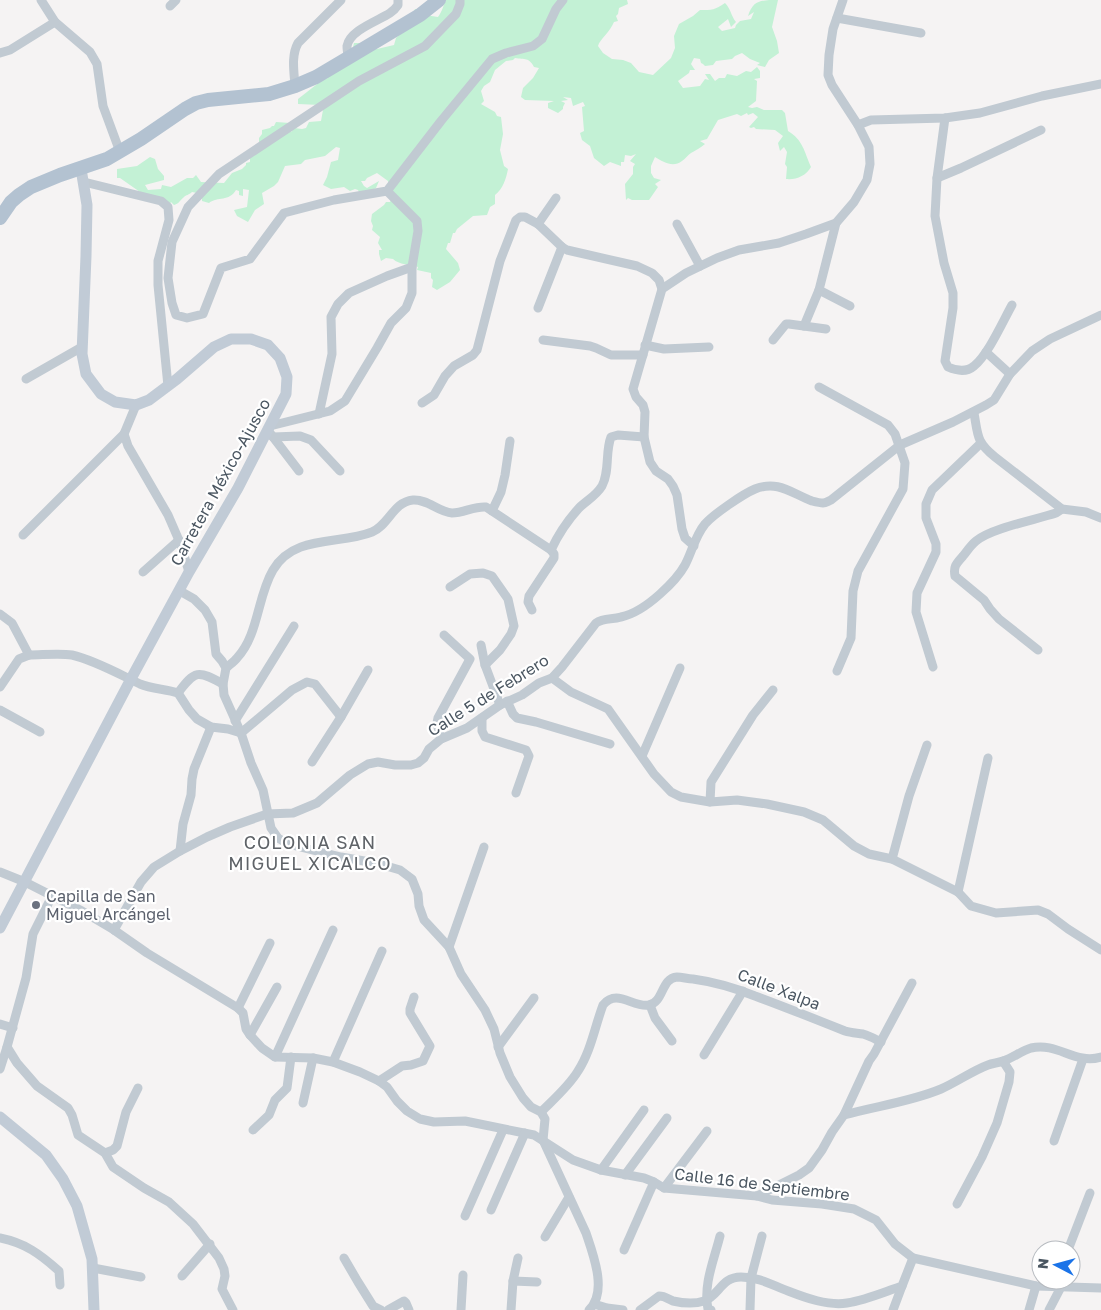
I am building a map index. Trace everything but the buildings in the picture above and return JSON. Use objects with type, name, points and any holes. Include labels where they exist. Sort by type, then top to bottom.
[{"type":"main road","points":[[0,218],[11,202],[31,187],[53,178],[82,175],[196,103],[208,100],[269,94],[295,86],[348,58],[420,15],[439,0]]},
{"type":"main road","points":[[82,175],[87,205],[82,347],[86,374],[101,394],[116,402],[136,404]]},
{"type":"main road","name":"Carretera México-Ajusco","points":[[0,928],[131,679],[270,431],[286,394],[287,377],[280,358],[268,345],[251,339],[231,339],[214,347],[149,400],[136,404]]},
{"type":"main road","points":[[0,1117],[46,1155],[63,1179],[77,1206],[92,1259],[94,1310]]},
{"type":"street","points":[[42,0],[55,22],[90,52],[97,64],[103,106],[120,152]]},
{"type":"street","points":[[295,86],[294,57],[298,43],[340,0]]},
{"type":"street","points":[[348,58],[347,47],[350,41],[366,26],[391,12],[398,5],[398,0]]},
{"type":"street","points":[[460,0],[456,14],[425,46],[359,81],[219,174],[188,207],[172,242],[168,278],[176,315],[187,318],[203,314],[221,268],[250,258],[284,213],[334,200],[388,191],[492,59],[533,46],[542,39],[556,9],[563,0]]},
{"type":"street","points":[[804,326],[819,290],[836,223],[854,202],[867,180],[870,164],[869,147],[858,125],[832,85],[828,74],[829,55],[834,29],[843,0]]},
{"type":"street","points":[[837,18],[921,33]]},
{"type":"street","points":[[0,53],[17,46],[55,22]]},
{"type":"street","points":[[858,125],[871,120],[945,118],[980,112],[1042,96],[1101,84]]},
{"type":"street","points":[[945,118],[937,178],[935,216],[944,264],[953,293],[953,308],[945,361],[948,367],[961,371],[974,367],[986,352],[1012,304]]},
{"type":"street","points":[[937,178],[1041,130]]},
{"type":"street","points":[[82,175],[161,201],[168,207],[169,220],[158,261],[158,284],[168,386]]},
{"type":"street","points":[[270,431],[330,411],[345,400],[391,323],[406,308],[412,293],[412,267],[418,231],[417,220],[388,191]]},
{"type":"street","points":[[538,224],[556,198]]},
{"type":"street","points":[[422,403],[434,395],[445,376],[454,366],[473,355],[477,350],[500,261],[516,220],[520,217],[525,217],[538,224],[567,250],[637,266],[652,273],[659,280],[662,289],[633,390],[643,405],[645,412],[644,437],[650,462],[656,471],[668,479],[673,486],[677,495],[685,538],[694,546]]},
{"type":"street","points":[[662,289],[717,258],[739,250],[779,243],[836,223]]},
{"type":"street","points":[[677,224],[700,266]]},
{"type":"street","points":[[538,308],[562,247]]},
{"type":"street","points":[[319,414],[332,354],[331,317],[338,304],[349,293],[412,267]]},
{"type":"street","points":[[819,290],[850,306]]},
{"type":"street","name":"Calle 5 de Febrero","points":[[114,930],[141,882],[154,867],[180,851],[207,836],[268,814],[293,813],[317,803],[344,780],[368,764],[378,762],[411,765],[418,763],[424,758],[429,749],[441,740],[467,728],[504,703],[522,695],[539,683],[552,678],[596,623],[600,620],[621,618],[634,612],[672,584],[684,566],[705,524],[753,490],[772,485],[806,499],[822,503],[830,500],[900,445],[974,413],[994,400],[1010,374],[1032,351],[1050,339],[1101,315]]},
{"type":"street","points":[[773,340],[786,324],[826,329]]},
{"type":"street","points":[[543,340],[590,346],[611,355],[631,354],[642,356]]},
{"type":"street","points":[[646,345],[664,348],[710,347]]},
{"type":"street","points":[[26,379],[82,347]]},
{"type":"street","points":[[986,352],[1010,374]]},
{"type":"street","points":[[819,387],[888,424],[900,445],[905,463],[902,489],[858,571],[853,590],[851,638],[837,671]]},
{"type":"street","points":[[23,535],[124,434],[136,404]]},
{"type":"street","points":[[974,413],[978,438],[984,448],[1062,509],[1086,512],[1101,518]]},
{"type":"street","points":[[270,431],[299,471]]},
{"type":"street","points":[[270,431],[300,436],[311,440],[340,471]]},
{"type":"street","points":[[124,434],[128,446],[168,516],[190,572]]},
{"type":"street","points":[[551,550],[570,519],[581,506],[597,494],[603,484],[611,436],[644,437]]},
{"type":"street","points":[[492,511],[501,492],[510,441]]},
{"type":"street","points":[[933,667],[916,612],[917,593],[936,552],[936,544],[926,518],[926,504],[932,490],[981,443]]},
{"type":"street","points":[[532,610],[528,602],[529,596],[554,558],[551,550],[486,508],[480,507],[451,513],[440,510],[427,502],[413,500],[393,510],[381,526],[373,532],[343,539],[322,541],[301,547],[286,555],[274,570],[267,584],[254,627],[246,644],[237,658],[226,668],[223,684],[224,695],[263,790],[271,828],[278,838],[288,844],[400,870],[412,879],[418,894],[419,906],[424,920],[450,947],[461,974],[485,1010],[494,1028],[498,1047],[510,1077],[531,1107],[541,1112],[545,1119],[543,1140],[592,1249],[599,1280],[597,1294],[592,1307],[623,1310]]},
{"type":"street","points":[[1038,650],[999,619],[984,600],[956,576],[954,570],[955,565],[971,547],[986,536],[998,530],[1056,514],[1062,509]]},
{"type":"street","points":[[143,572],[179,540]]},
{"type":"street","points":[[450,587],[470,574],[482,573],[492,576],[508,599],[514,626],[500,650],[485,665]]},
{"type":"street","points":[[180,591],[194,599],[205,610],[212,622],[216,654],[226,668]]},
{"type":"street","points":[[0,614],[12,623],[29,655]]},
{"type":"street","points":[[235,721],[294,626]]},
{"type":"street","points":[[441,740],[437,723],[438,718],[470,659],[444,635]]},
{"type":"street","points":[[481,644],[485,665],[504,703],[517,718],[610,744]]},
{"type":"street","points":[[0,687],[19,659],[29,655],[71,655],[151,688],[178,693],[197,719],[211,727],[228,729],[241,734]]},
{"type":"street","points":[[642,756],[680,668]]},
{"type":"street","points":[[312,762],[368,670]]},
{"type":"street","points":[[178,693],[187,681],[199,674],[223,684]]},
{"type":"street","points":[[552,678],[572,692],[608,709],[654,774],[671,792],[680,797],[710,802],[737,800],[804,812],[823,820],[854,846],[868,854],[892,859],[958,892],[971,906],[996,913],[1038,910],[1048,914],[1101,950]]},
{"type":"street","points":[[241,734],[292,690],[307,682],[315,684],[341,717]]},
{"type":"street","points":[[710,802],[711,782],[752,715],[773,690]]},
{"type":"street","points":[[0,710],[40,732]]},
{"type":"street","points":[[482,718],[482,731],[485,737],[526,750],[529,756],[516,793]]},
{"type":"street","points":[[180,851],[183,824],[191,795],[194,769],[211,727]]},
{"type":"street","points":[[892,859],[909,796],[927,745]]},
{"type":"street","points":[[958,892],[988,758]]},
{"type":"street","points":[[450,947],[484,847]]},
{"type":"street","points":[[0,872],[25,882],[82,911],[114,930],[147,954],[238,1008],[243,1013],[246,1029],[250,1036],[262,1048],[275,1056],[333,930]]},
{"type":"street","points":[[0,1069],[8,1047],[26,978],[33,934],[52,896]]},
{"type":"street","points":[[238,1008],[270,943]]},
{"type":"street","points":[[333,1062],[382,951]]},
{"type":"street","name":"Calle Xalpa","points":[[650,1004],[655,1003],[660,998],[665,984],[671,979],[676,977],[703,980],[744,991],[848,1032],[864,1034],[881,1042]]},
{"type":"street","points":[[757,1196],[809,1168],[844,1115],[869,1061],[912,984]]},
{"type":"street","points":[[250,1036],[277,987]]},
{"type":"street","points":[[704,1055],[744,991]]},
{"type":"street","points":[[379,1081],[402,1066],[423,1061],[430,1046],[410,1013],[414,997]]},
{"type":"street","points":[[498,1047],[534,998]]},
{"type":"street","points":[[541,1112],[578,1071],[589,1047],[603,1005],[607,1000],[617,998],[647,1006],[650,1004],[655,1018],[672,1041]]},
{"type":"street","points":[[0,1024],[13,1028]]},
{"type":"street","points":[[8,1047],[17,1063],[37,1086],[68,1108],[78,1135],[105,1153],[113,1167],[168,1202],[193,1224],[220,1258],[225,1276],[222,1290],[233,1310]]},
{"type":"street","points":[[844,1115],[920,1097],[942,1089],[989,1064],[1004,1061],[1030,1048],[1055,1048],[1083,1059],[1101,1057]]},
{"type":"street","name":"Calle 16 de Septiembre","points":[[275,1056],[313,1058],[333,1062],[379,1081],[407,1111],[420,1119],[434,1122],[465,1121],[534,1135],[574,1160],[601,1170],[644,1178],[664,1188],[757,1196],[772,1200],[854,1209],[876,1220],[895,1244],[913,1258]]},
{"type":"street","points":[[253,1130],[269,1115],[277,1098],[288,1088],[291,1057]]},
{"type":"street","points":[[303,1103],[313,1058]]},
{"type":"street","points":[[1054,1140],[1083,1059]]},
{"type":"street","points":[[957,1204],[982,1157],[997,1123],[1009,1082],[1010,1072],[1004,1061]]},
{"type":"street","points":[[105,1153],[117,1146],[126,1112],[138,1088]]},
{"type":"street","points":[[601,1170],[644,1110]]},
{"type":"street","points":[[625,1175],[667,1118]]},
{"type":"street","points":[[465,1216],[503,1130]]},
{"type":"street","points":[[664,1188],[707,1131]]},
{"type":"street","points":[[492,1210],[525,1133]]},
{"type":"street","points":[[624,1250],[654,1182]]},
{"type":"street","points":[[1072,1240],[1090,1193]]},
{"type":"street","points":[[545,1237],[569,1197]]},
{"type":"street","points":[[709,1307],[708,1278],[720,1236]]},
{"type":"street","points":[[750,1310],[751,1278],[762,1236]]},
{"type":"street","points":[[0,1238],[12,1240],[45,1258],[59,1271],[60,1285]]},
{"type":"street","points":[[182,1276],[210,1244]]},
{"type":"street","points":[[344,1258],[373,1306],[381,1310]]},
{"type":"street","points":[[510,1310],[518,1258]]},
{"type":"street","points":[[893,1310],[913,1258],[1031,1285]]},
{"type":"street","points":[[93,1268],[141,1277]]},
{"type":"street","points":[[460,1310],[463,1275]]},
{"type":"street","points":[[709,1307],[729,1279],[735,1277],[761,1279],[802,1296],[846,1307],[902,1286]]},
{"type":"street","points":[[513,1281],[537,1282]]},
{"type":"street","points":[[1081,1286],[1101,1288]]},
{"type":"street","points":[[1029,1310],[1035,1290]]},
{"type":"street","points":[[1049,1310],[1055,1290]]},
{"type":"street","points":[[640,1310],[659,1296],[676,1306],[697,1302],[709,1307]]},
{"type":"street","points":[[388,1310],[404,1301],[409,1310]]},
{"type":"green space","points":[[446,0],[627,0],[628,4],[619,8],[616,16],[618,21],[614,22],[598,46],[603,53],[612,59],[631,63],[639,72],[653,75],[671,58],[675,48],[674,36],[679,24],[700,10],[713,9],[725,3],[736,22],[731,27],[728,19],[718,27],[722,31],[735,28],[740,21],[751,19],[754,12],[748,16],[750,11],[758,2],[778,0],[772,27],[779,53],[769,60],[765,67],[757,65],[760,63],[742,53],[732,59],[716,61],[713,65],[705,66],[701,63],[700,59],[694,58],[691,64],[695,70],[690,70],[689,73],[678,81],[683,88],[700,86],[705,79],[709,80],[705,74],[710,74],[715,81],[719,78],[725,78],[727,74],[737,76],[746,71],[751,72],[757,67],[760,71],[760,78],[754,79],[757,81],[756,101],[748,107],[757,107],[764,110],[782,110],[785,113],[788,131],[800,142],[811,167],[800,177],[786,179],[787,167],[785,164],[787,152],[784,147],[780,151],[778,143],[783,136],[775,130],[749,127],[758,117],[753,113],[741,116],[737,114],[718,120],[707,139],[700,141],[705,144],[679,163],[668,163],[655,157],[651,166],[651,173],[654,178],[661,180],[655,184],[658,187],[649,200],[632,200],[628,198],[626,200],[625,184],[633,174],[635,164],[630,161],[636,154],[631,156],[625,155],[621,166],[610,162],[604,166],[594,158],[590,146],[582,140],[580,133],[584,131],[582,107],[585,106],[583,102],[573,106],[571,98],[563,97],[568,100],[561,101],[565,103],[563,109],[558,113],[548,108],[548,103],[554,101],[525,100],[521,97],[523,88],[533,78],[539,68],[534,67],[528,60],[515,58],[506,61],[495,70],[490,82],[481,91],[484,101],[481,104],[501,117],[503,134],[500,150],[504,166],[508,169],[505,180],[495,195],[495,204],[490,207],[487,215],[473,216],[453,233],[446,249],[458,263],[460,270],[450,282],[437,290],[432,287],[431,273],[417,270],[418,267],[393,259],[386,258],[381,261],[379,250],[382,250],[378,243],[380,237],[372,230],[371,221],[372,214],[386,202],[390,202],[393,195],[393,190],[388,187],[388,181],[377,173],[365,181],[361,181],[367,188],[379,181],[376,188],[361,196],[358,190],[355,189],[350,191],[344,187],[331,189],[323,185],[331,162],[338,160],[340,148],[336,147],[325,156],[305,160],[301,164],[285,166],[278,182],[262,193],[264,204],[255,210],[248,222],[237,216],[234,210],[247,207],[249,190],[243,189],[243,196],[239,195],[239,191],[236,190],[227,198],[209,203],[202,201],[202,197],[192,192],[174,205],[171,202],[168,208],[150,199],[120,178],[117,178],[117,169],[137,166],[150,157],[155,159],[158,169],[164,176],[164,180],[145,185],[148,190],[161,189],[162,185],[171,187],[196,175],[201,182],[224,183],[232,173],[242,169],[246,163],[250,162],[250,158],[259,146],[262,130],[274,126],[276,122],[290,123],[289,130],[291,132],[294,128],[306,128],[309,122],[321,121],[323,110],[320,105],[298,104],[298,99],[321,81],[328,78],[328,75],[351,56],[354,43],[377,49],[394,45],[396,38],[404,30],[415,9],[425,15],[438,17]]},
{"type":"place","name":"Capilla de San Miguel Arcángel","points":[[36,905]]},
{"type":"district","name":"COLONIA SAN MIGUEL XICALCO","points":[[310,853]]}]
